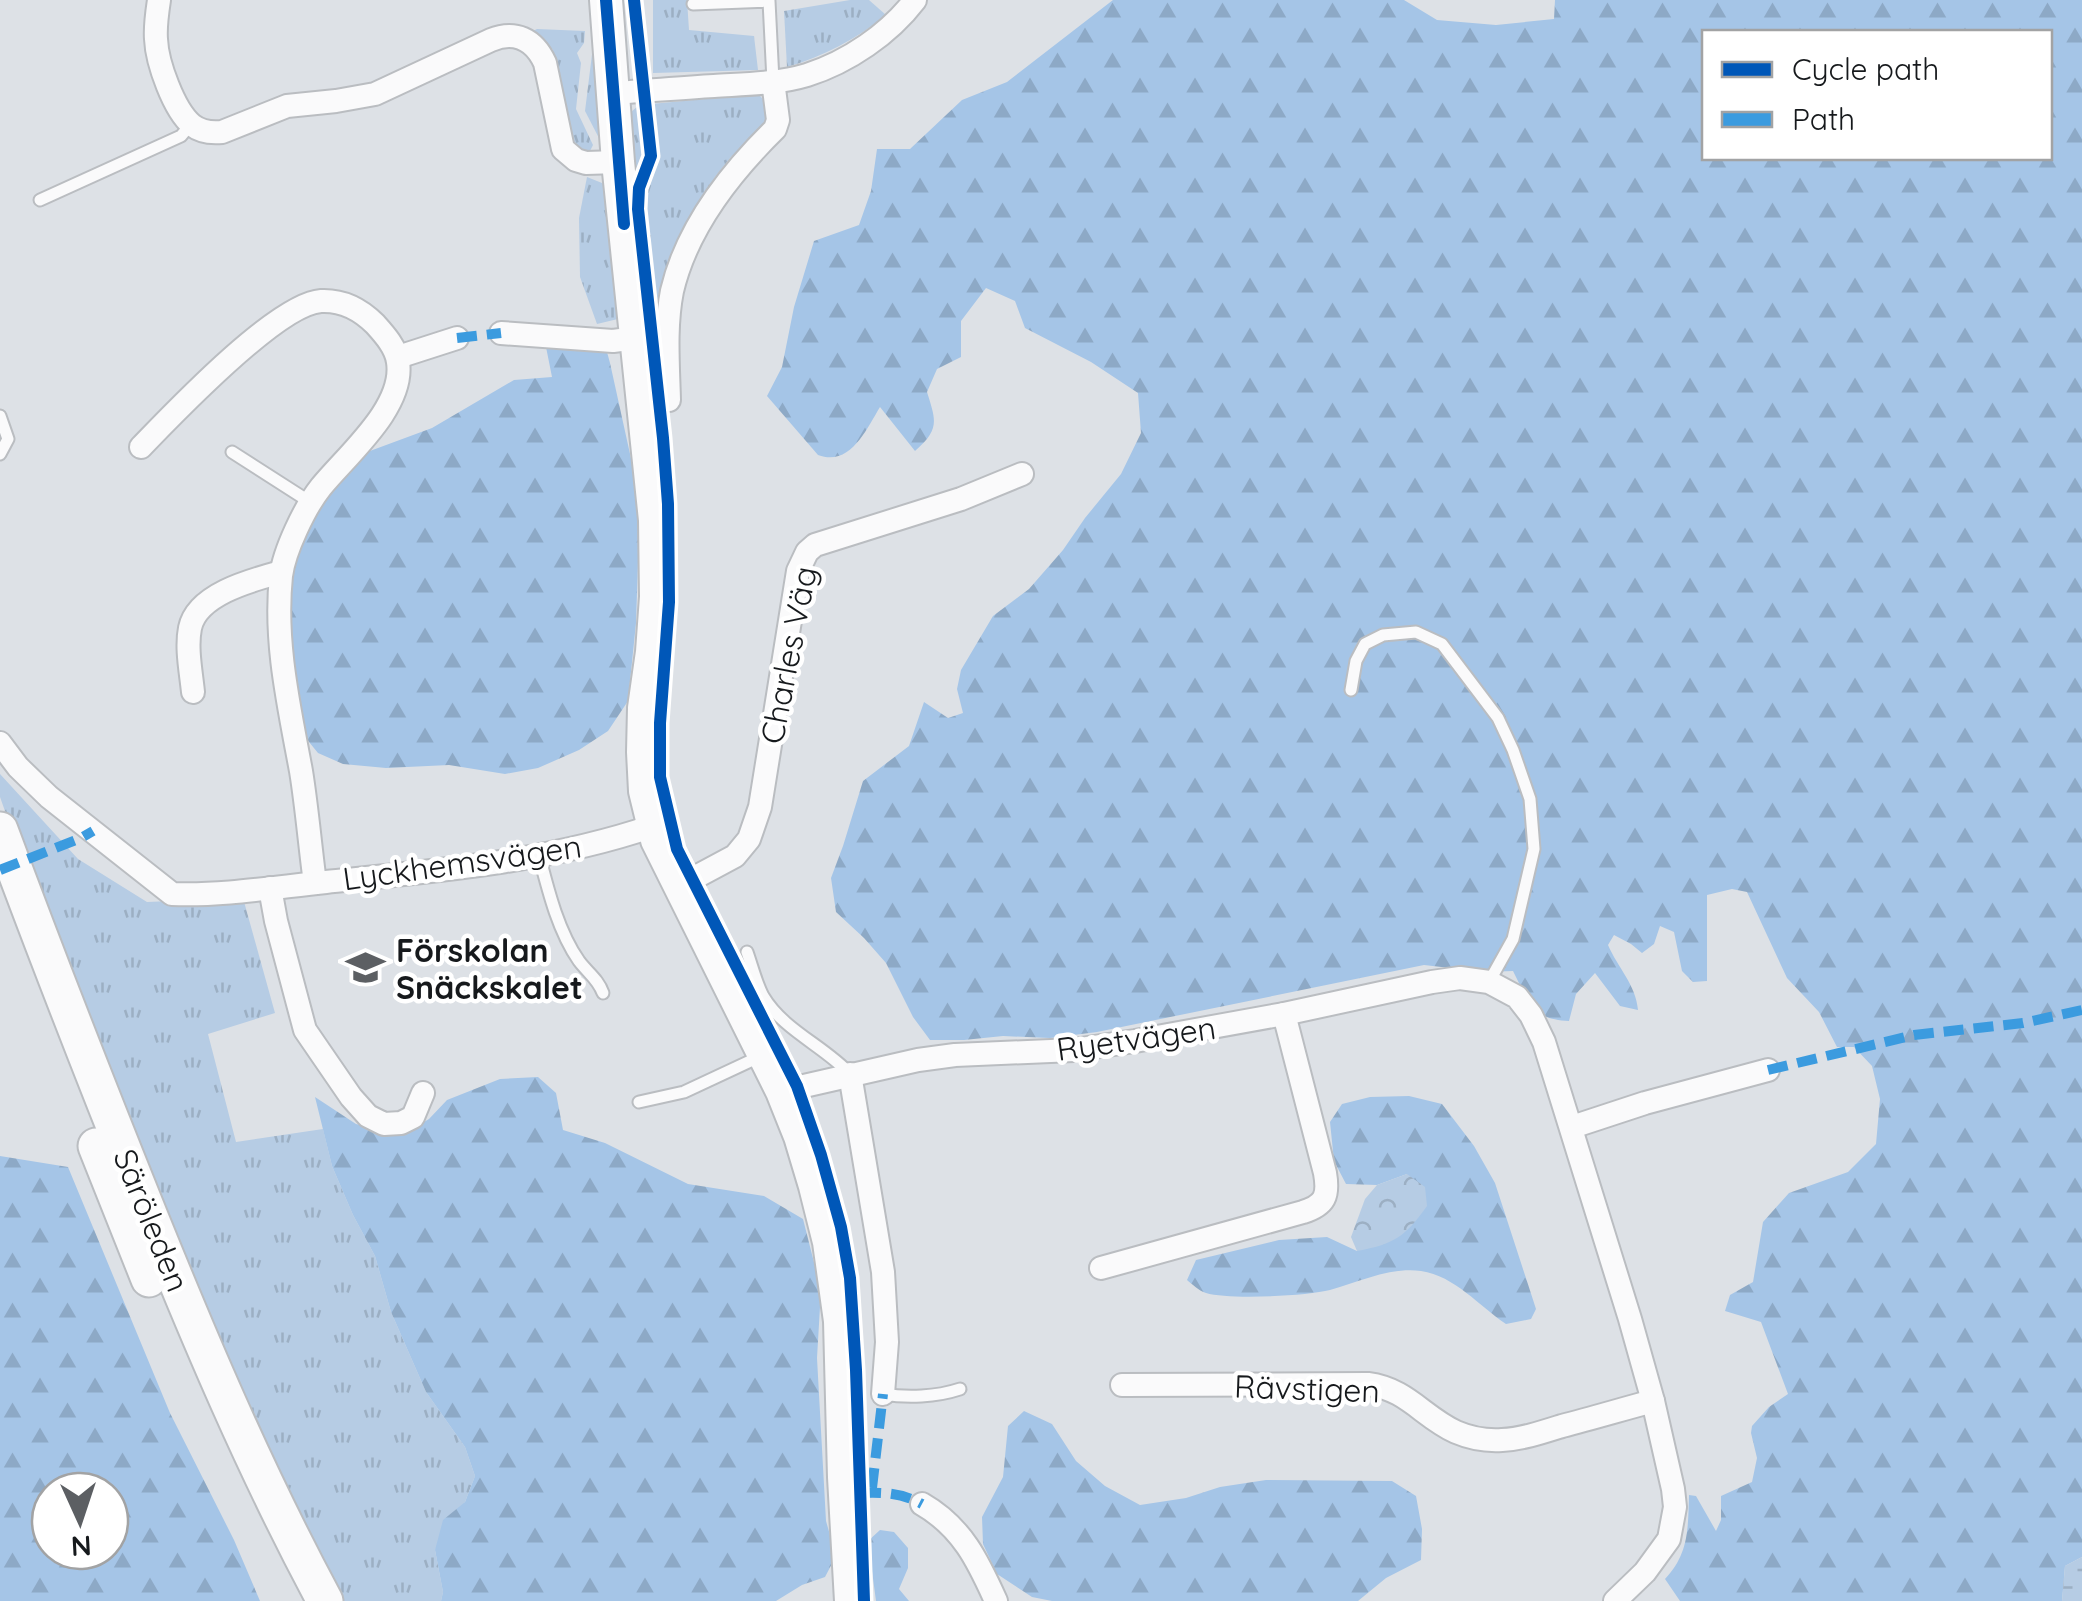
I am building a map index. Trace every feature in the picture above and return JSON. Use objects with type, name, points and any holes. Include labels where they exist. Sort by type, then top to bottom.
[{"type":"main road","name":"Säröleden","points":[[0,830],[186,1306],[260,1473],[325,1601]]},
{"type":"main road","name":"Säröleden","points":[[0,898],[121,1212],[183,1360],[298,1601]]},
{"type":"street","points":[[159,0],[158,55],[174,99],[191,124],[205,131],[222,132],[287,106],[375,94],[491,40],[510,35],[528,41],[541,53],[563,148],[586,163],[618,162]]},
{"type":"street","points":[[606,0],[656,558],[652,652],[644,708],[645,792],[652,826],[679,886],[782,1091],[815,1186],[836,1280],[840,1321],[852,1601]]},
{"type":"street","points":[[612,94],[772,81],[808,74],[852,54],[902,17],[914,0]]},
{"type":"street","points":[[669,400],[670,310],[678,273],[721,188],[776,129],[772,81]]},
{"type":"street","points":[[141,447],[192,395],[278,320],[316,301],[348,305],[370,318],[398,357],[397,382],[386,408],[310,502],[281,572],[282,668],[315,884]]},
{"type":"street","points":[[501,333],[614,341],[636,338]]},
{"type":"street","points":[[398,357],[457,338]]},
{"type":"street","name":"Charles Väg","points":[[679,886],[735,856],[749,839],[760,807],[798,571],[806,552],[987,490],[1022,474]]},
{"type":"street","points":[[193,692],[189,634],[194,615],[224,593],[281,572]]},
{"type":"street","name":"Lyckhemsvägen","points":[[0,744],[50,797],[172,894],[433,872],[539,854],[652,826]]},
{"type":"street","points":[[270,888],[305,1030],[351,1097],[368,1116],[384,1124],[402,1123],[413,1117],[423,1094]]},
{"type":"street","name":"Ryetvägen","points":[[782,1091],[895,1064],[955,1055],[1074,1050],[1135,1042],[1432,982],[1460,978],[1489,982]]},
{"type":"street","points":[[1489,982],[1517,997],[1541,1034],[1653,1401],[1673,1489],[1669,1539],[1645,1572],[1615,1601]]},
{"type":"street","points":[[1101,1268],[1316,1208],[1324,1199],[1326,1173],[1284,1014]]},
{"type":"street","points":[[1572,1126],[1768,1070]]},
{"type":"street","points":[[850,1074],[883,1272],[887,1342],[883,1394]]},
{"type":"street","name":"Rävstigen","points":[[1122,1385],[1385,1386],[1462,1434],[1502,1440],[1653,1401]]},
{"type":"street","points":[[922,1504],[947,1521],[964,1540],[996,1601]]},
{"type":"lane","points":[[693,4],[769,1],[772,81]]},
{"type":"lane","points":[[40,200],[181,136],[191,124]]},
{"type":"lane","points":[[0,416],[8,439],[0,454]]},
{"type":"lane","points":[[232,452],[310,502]]},
{"type":"lane","points":[[1351,690],[1356,661],[1365,644],[1383,636],[1416,632],[1442,644],[1498,718],[1530,798],[1534,850],[1513,939],[1489,982]]},
{"type":"lane","points":[[539,854],[568,940],[603,994]]},
{"type":"lane","points":[[747,952],[764,996],[787,1023],[850,1074]]},
{"type":"lane","points":[[639,1102],[684,1092],[764,1054]]},
{"type":"lane","points":[[883,1394],[899,1396],[960,1388]]},
{"type":"green space","points":[[653,0],[687,0],[689,30],[754,36],[758,70],[653,73]]},
{"type":"green space","points":[[869,0],[886,15],[839,46],[787,67],[784,11]]},
{"type":"green space","points":[[1113,0],[1404,0],[1437,20],[1496,25],[1554,19],[1555,0],[2082,0],[2082,1557],[2065,1566],[2062,1601],[1680,1601],[1665,1579],[1683,1550],[1689,1495],[1696,1496],[1716,1531],[1721,1520],[1721,1496],[1752,1482],[1757,1458],[1752,1426],[1788,1394],[1761,1322],[1725,1311],[1730,1295],[1753,1282],[1763,1222],[1789,1193],[1848,1172],[1876,1144],[1880,1099],[1872,1066],[1854,1047],[1837,1047],[1819,1012],[1787,978],[1747,892],[1732,889],[1707,895],[1707,981],[1693,982],[1682,971],[1674,932],[1660,926],[1654,944],[1642,953],[1614,935],[1608,945],[1630,985],[1638,1010],[1620,1006],[1595,973],[1576,994],[1569,1021],[1546,1017],[1532,1007],[1513,971],[1424,965],[1097,1032],[1050,1038],[1003,1036],[964,1040],[930,1040],[913,1017],[886,963],[836,912],[831,878],[863,781],[909,746],[924,702],[948,718],[963,713],[957,689],[961,670],[993,616],[1029,589],[1063,550],[1121,474],[1141,433],[1138,393],[1091,362],[1025,328],[1015,301],[986,288],[961,321],[961,357],[937,369],[927,392],[934,424],[929,437],[915,451],[880,407],[848,451],[839,456],[818,455],[767,396],[782,367],[794,307],[814,241],[859,225],[871,191],[877,149],[910,149],[962,100],[1007,82]]},
{"type":"green space","points":[[533,31],[585,31],[584,43],[577,53],[581,63],[576,109],[593,145],[589,153],[575,150],[555,77],[553,50]]},
{"type":"green space","points":[[594,38],[601,142],[585,111]]},
{"type":"green space","points":[[758,94],[767,103],[767,121],[715,177],[681,235],[651,321],[643,200],[655,157],[651,104]]},
{"type":"green space","points":[[640,104],[644,158],[635,181],[629,114]]},
{"type":"green space","points":[[587,177],[612,187],[622,318],[597,324],[580,277],[579,218]]},
{"type":"green space","points":[[545,342],[583,342],[607,352],[610,363],[632,463],[639,532],[628,701],[608,731],[579,750],[538,768],[505,774],[449,765],[386,768],[343,764],[318,753],[296,726],[289,581],[314,512],[351,458],[432,428],[514,380],[552,377]]},
{"type":"green space","points":[[0,774],[78,859],[147,902],[243,898],[275,1013],[208,1034],[236,1142],[323,1129],[332,1166],[375,1256],[391,1312],[426,1392],[465,1447],[475,1476],[465,1502],[435,1550],[443,1592],[441,1601],[343,1601],[277,1486],[107,1100],[0,797]]},
{"type":"green space","points":[[538,1077],[556,1093],[563,1130],[605,1143],[688,1184],[764,1196],[803,1219],[821,1290],[817,1358],[826,1521],[836,1556],[825,1577],[776,1601],[441,1601],[443,1592],[435,1550],[443,1520],[465,1502],[475,1476],[465,1447],[426,1392],[391,1312],[375,1256],[332,1166],[315,1097],[356,1124],[402,1135],[429,1119],[447,1100],[500,1079]]},
{"type":"green space","points":[[1409,1096],[1442,1104],[1474,1146],[1495,1183],[1536,1309],[1531,1319],[1506,1324],[1456,1285],[1421,1271],[1386,1273],[1319,1292],[1268,1296],[1206,1293],[1187,1280],[1196,1260],[1279,1240],[1327,1237],[1357,1251],[1407,1174],[1377,1185],[1346,1184],[1334,1161],[1330,1122],[1342,1104],[1370,1097]]},
{"type":"green space","points":[[0,1156],[68,1167],[170,1413],[260,1601],[0,1601]]},
{"type":"green space","points":[[1407,1174],[1425,1187],[1427,1206],[1398,1238],[1357,1251],[1351,1237],[1365,1199],[1377,1185]]},
{"type":"green space","points":[[1024,1411],[1052,1424],[1076,1461],[1105,1486],[1140,1505],[1266,1480],[1392,1481],[1416,1496],[1422,1529],[1421,1560],[1386,1578],[1358,1601],[1052,1601],[1032,1597],[997,1574],[983,1544],[982,1517],[1003,1477],[1008,1426]]},
{"type":"green space","points":[[880,1530],[894,1532],[908,1548],[908,1568],[899,1589],[909,1601],[876,1601],[868,1541]]},
{"type":"green space","points":[[2082,1557],[2082,1601],[2062,1601],[2065,1566]]},
{"type":"marked path","points":[[457,338],[501,333]]},
{"type":"marked path","points":[[0,870],[93,831]]},
{"type":"marked path","points":[[1768,1070],[1914,1035],[2023,1023],[2082,1010]]},
{"type":"marked path","points":[[872,1488],[883,1394]]},
{"type":"marked path","points":[[861,1493],[892,1494],[922,1504]]},
{"type":"cycle path","points":[[606,0],[624,224]]},
{"type":"cycle path","points":[[634,0],[651,156],[639,188],[638,209],[668,504],[669,602],[660,777],[677,849],[797,1086],[841,1227],[850,1278],[856,1370],[864,1601]]},
{"type":"place","name":"Förskolan Snäckskalet","points":[[366,968]]}]
